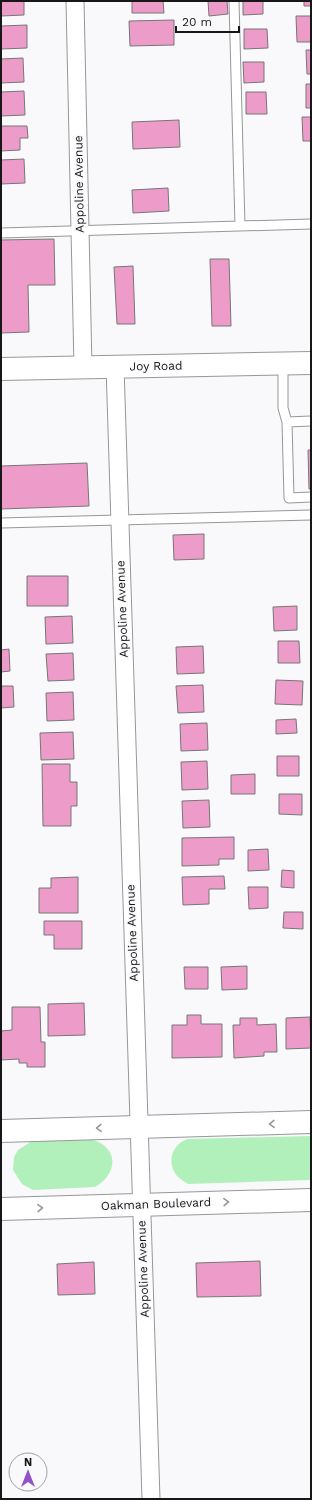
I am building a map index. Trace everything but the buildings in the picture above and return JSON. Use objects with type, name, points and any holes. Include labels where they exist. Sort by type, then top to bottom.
[{"type":"street","name":"Appoline Avenue","points":[[75,1],[83,367]]},
{"type":"street","name":"Joy Road","points":[[1,369],[311,363]]},
{"type":"street","name":"Appoline Avenue","points":[[115,366],[140,1205],[151,1499]]},
{"type":"street","points":[[1,1131],[311,1122]]},
{"type":"street","name":"Oakman Boulevard","points":[[1,1209],[311,1200]]},
{"type":"lane","points":[[234,1],[240,226]]},
{"type":"lane","points":[[1,233],[311,224]]},
{"type":"lane","points":[[283,364],[283,408],[287,422],[289,498],[311,497]]},
{"type":"lane","points":[[287,422],[311,421]]},
{"type":"lane","points":[[1,523],[311,515]]},
{"type":"green space","points":[[311,1136],[311,1180],[188,1184],[177,1176],[171,1160],[174,1150],[178,1145],[187,1139]]},
{"type":"green space","points":[[93,1140],[102,1144],[108,1149],[112,1162],[108,1176],[95,1187],[33,1190],[22,1184],[13,1170],[14,1157],[18,1150],[32,1141]]}]
